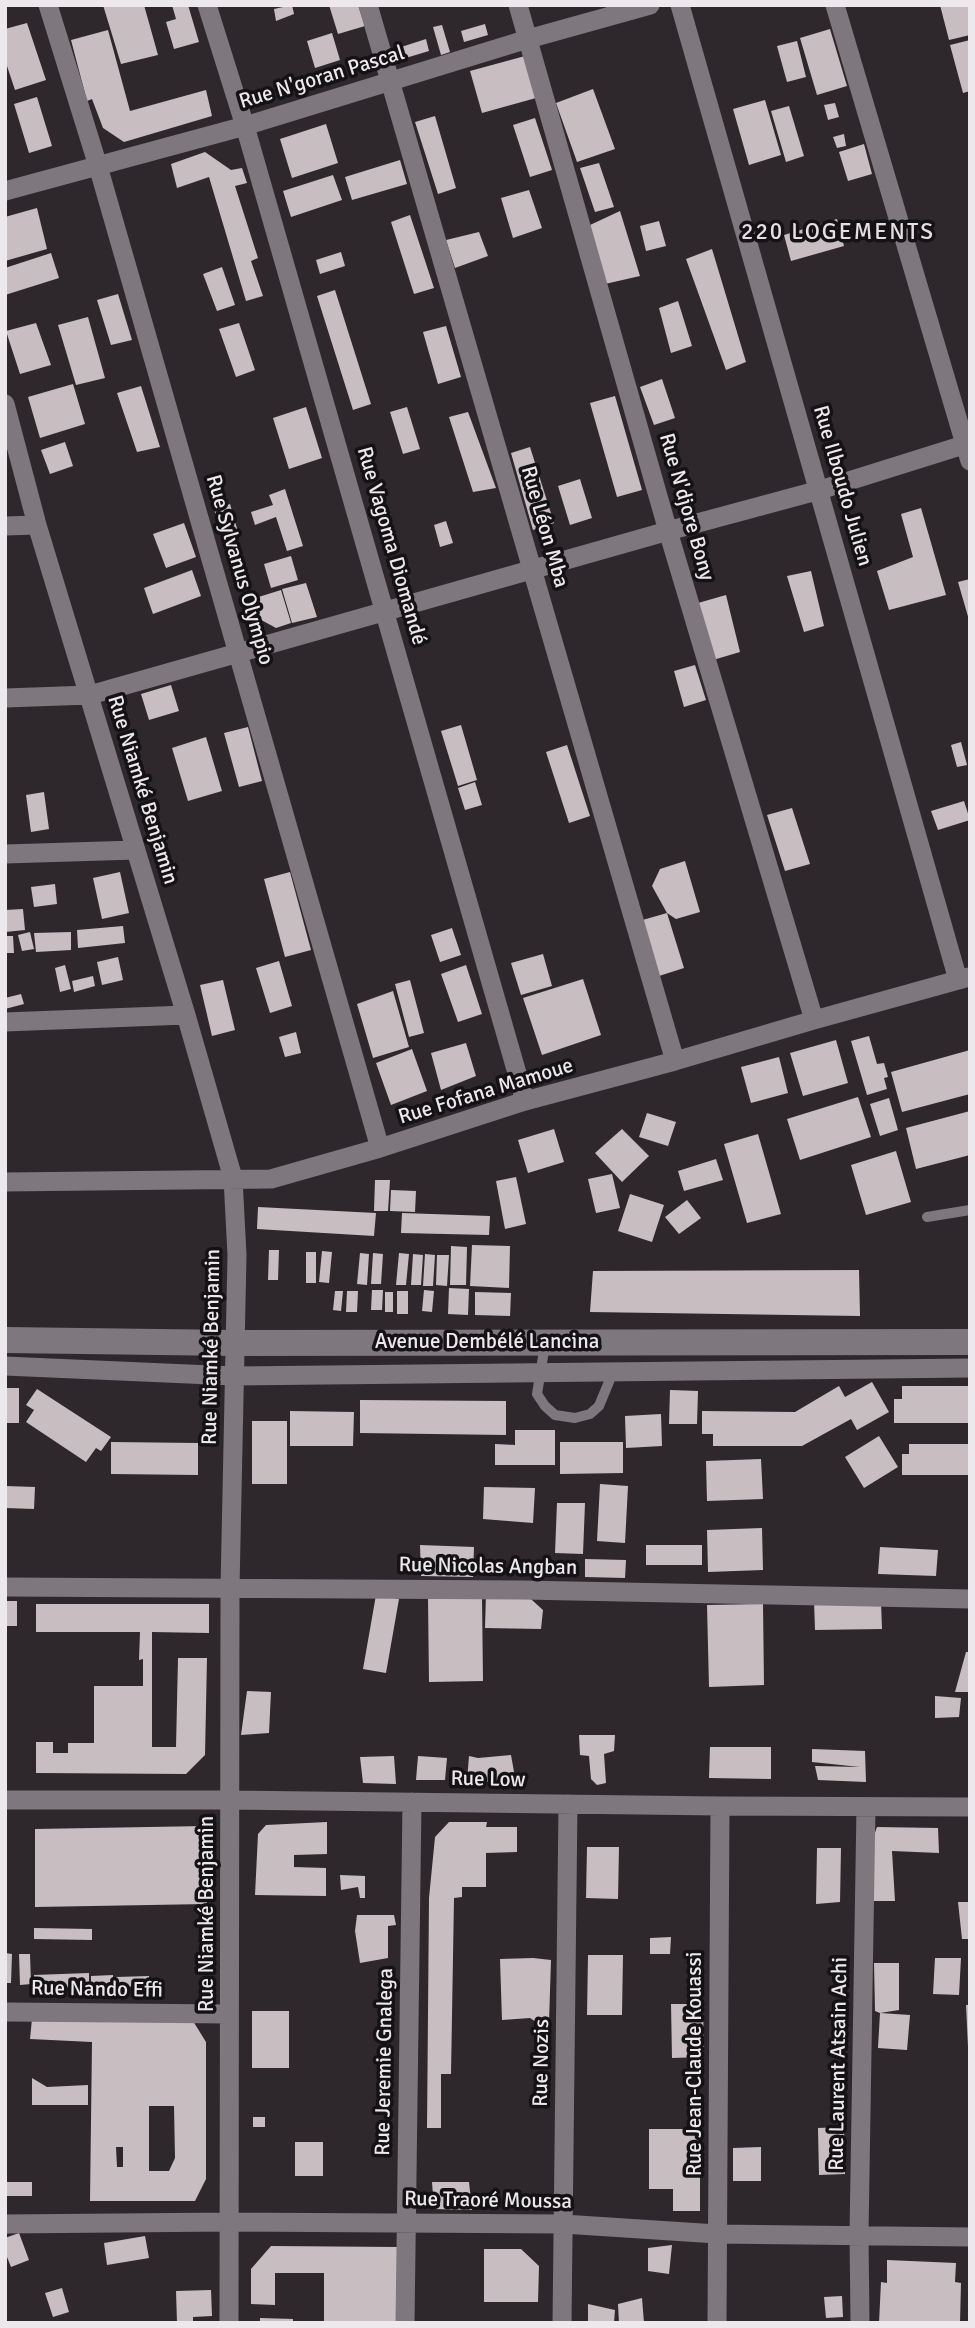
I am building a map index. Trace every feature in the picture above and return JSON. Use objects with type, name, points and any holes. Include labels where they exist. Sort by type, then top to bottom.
[{"type":"street","name":"Rue Sylvanus Olympio","points":[[48,5],[98,166],[380,1148]]},
{"type":"street","name":"Rue Vagoma Diomandé","points":[[207,5],[245,125],[525,1101]]},
{"type":"street","name":"Rue Léon Mba","points":[[368,5],[675,1061]]},
{"type":"street","name":"Rue N'djore Bony","points":[[518,5],[668,531],[814,1020]]},
{"type":"street","name":"Rue N'goran Pascal","points":[[5,191],[245,125],[650,5]]},
{"type":"street","name":"Rue Ilboudo Julien","points":[[680,5],[964,978]]},
{"type":"street","points":[[5,698],[90,695],[968,449],[835,5]]},
{"type":"street","name":"Rue Niamké Benjamin","points":[[5,404],[37,525],[233,1178],[237,1255],[230,1588],[229,2323]]},
{"type":"street","points":[[5,526],[37,525]]},
{"type":"street","points":[[5,854],[136,850]]},
{"type":"street","name":"Rue Fofana Mamoue","points":[[5,1182],[271,1179],[380,1148],[525,1101],[964,978]]},
{"type":"street","points":[[5,1022],[186,1015]]},
{"type":"street","name":"Avenue Dembélé Lancina","points":[[5,1340],[235,1343],[970,1342]]},
{"type":"street","points":[[5,1366],[234,1376],[970,1368]]},
{"type":"street","name":"Rue Nicolas Angban","points":[[5,1587],[551,1590],[970,1599]]},
{"type":"street","name":"Rue Low","points":[[5,1800],[970,1807]]},
{"type":"street","name":"Rue Jeremie Gnalega","points":[[405,2323],[412,1802]]},
{"type":"street","name":"Rue Nozis","points":[[562,2323],[568,1804]]},
{"type":"street","name":"Rue Jean-Claude Kouassi","points":[[718,2323],[716,2234],[720,1806]]},
{"type":"street","name":"Rue Laurent Atsain Achi","points":[[859,2323],[866,1807]]},
{"type":"street","name":"Rue Nando Effi","points":[[5,2012],[229,2014]]},
{"type":"street","name":"Rue Traoré Moussa","points":[[5,2224],[563,2224],[716,2234],[970,2236]]},
{"type":"lane","points":[[927,1217],[970,1210]]},
{"type":"lane","points":[[546,1342],[537,1394],[555,1415],[575,1418],[590,1414],[599,1406],[613,1371]]},
{"type":"building","points":[[103,5],[144,5],[158,55],[121,64]]},
{"type":"building","points":[[172,5],[188,5],[199,42],[174,49],[166,22],[176,19]]},
{"type":"building","points":[[292,5],[294,14],[276,21],[274,9]]},
{"type":"building","points":[[329,5],[358,5],[365,26],[338,34]]},
{"type":"building","points":[[940,5],[968,5],[970,35],[949,40]]},
{"type":"building","points":[[27,23],[46,80],[15,90],[5,60],[5,29]]},
{"type":"building","points":[[485,24],[488,35],[464,42],[461,31]]},
{"type":"building","points":[[442,25],[450,52],[441,55],[433,27]]},
{"type":"building","points":[[830,29],[847,86],[817,95],[800,38]]},
{"type":"building","points":[[108,30],[130,111],[206,90],[212,116],[124,142],[103,128],[92,99],[87,101],[71,40]]},
{"type":"building","points":[[332,33],[340,60],[315,68],[307,41]]},
{"type":"building","points":[[426,39],[429,51],[399,60],[395,49]]},
{"type":"building","points":[[970,40],[970,91],[963,93],[950,45]]},
{"type":"building","points":[[797,41],[806,77],[787,82],[777,46]]},
{"type":"building","points":[[525,56],[536,98],[482,113],[470,71]]},
{"type":"building","points":[[593,89],[615,149],[577,162],[556,103]]},
{"type":"building","points":[[37,97],[52,146],[29,153],[14,104]]},
{"type":"building","points":[[765,100],[781,155],[749,165],[733,109]]},
{"type":"building","points":[[835,103],[839,117],[828,120],[824,105]]},
{"type":"building","points":[[789,106],[804,156],[786,162],[771,111]]},
{"type":"building","points":[[435,116],[456,188],[438,194],[415,122]]},
{"type":"building","points":[[535,118],[552,170],[530,177],[513,125]]},
{"type":"building","points":[[326,124],[338,163],[292,178],[280,139]]},
{"type":"building","points":[[844,134],[846,146],[837,148],[833,137]]},
{"type":"building","points":[[864,144],[872,174],[848,181],[839,152]]},
{"type":"building","points":[[205,152],[231,170],[242,168],[247,183],[235,186],[258,258],[251,261],[263,296],[246,301],[209,177],[177,188],[171,164]]},
{"type":"building","points":[[400,160],[407,184],[352,200],[345,177]]},
{"type":"building","points":[[599,163],[614,207],[595,212],[580,168]]},
{"type":"building","points":[[333,175],[342,200],[291,217],[283,191]]},
{"type":"building","points":[[529,190],[542,228],[513,238],[501,198]]},
{"type":"building","points":[[37,208],[47,249],[5,261],[5,217]]},
{"type":"building","points":[[620,211],[640,276],[605,284],[590,225]]},
{"type":"building","points":[[410,215],[434,288],[414,294],[391,222]]},
{"type":"building","points":[[837,219],[844,246],[791,261],[784,235]]},
{"type":"building","points":[[659,221],[666,246],[646,251],[640,226]]},
{"type":"building","points":[[479,232],[488,256],[455,268],[446,240]]},
{"type":"building","points":[[712,249],[746,362],[726,370],[686,259]]},
{"type":"building","points":[[341,252],[345,266],[320,274],[316,260]]},
{"type":"building","points":[[51,253],[59,278],[5,295],[5,268]]},
{"type":"building","points":[[222,267],[235,305],[217,311],[203,274]]},
{"type":"building","points":[[335,290],[371,404],[353,410],[317,296]]},
{"type":"building","points":[[118,294],[132,340],[111,345],[97,300]]},
{"type":"building","points":[[678,301],[692,346],[671,353],[659,308]]},
{"type":"building","points":[[88,317],[105,378],[76,385],[58,325]]},
{"type":"building","points":[[36,323],[51,365],[20,374],[6,331]]},
{"type":"building","points":[[239,323],[255,370],[236,377],[219,329]]},
{"type":"building","points":[[446,326],[461,377],[438,384],[423,332]]},
{"type":"building","points":[[662,379],[675,418],[654,425],[640,387]]},
{"type":"building","points":[[73,384],[85,424],[40,438],[28,397]]},
{"type":"building","points":[[141,386],[160,447],[137,452],[117,393]]},
{"type":"building","points":[[615,396],[642,490],[617,497],[590,403]]},
{"type":"building","points":[[306,407],[322,458],[289,469],[273,418]]},
{"type":"building","points":[[407,407],[420,449],[403,454],[390,412]]},
{"type":"building","points":[[468,412],[496,488],[473,492],[449,417]]},
{"type":"building","points":[[65,442],[73,466],[50,474],[41,450]]},
{"type":"building","points":[[530,447],[554,523],[533,530],[511,453]]},
{"type":"building","points":[[580,479],[592,518],[570,525],[558,486]]},
{"type":"building","points":[[285,489],[303,546],[287,551],[276,517],[255,525],[251,512],[273,505],[269,495]]},
{"type":"building","points":[[230,504],[238,532],[222,537],[214,509]]},
{"type":"building","points":[[921,508],[946,595],[889,610],[877,571],[913,557],[901,514]]},
{"type":"building","points":[[446,521],[453,543],[440,547],[434,525]]},
{"type":"building","points":[[184,523],[196,557],[166,568],[153,534]]},
{"type":"building","points":[[291,556],[298,580],[271,588],[264,564]]},
{"type":"building","points":[[192,570],[201,596],[153,614],[144,588]]},
{"type":"building","points":[[811,571],[824,626],[804,632],[787,576]]},
{"type":"building","points":[[970,579],[970,620],[969,620],[958,582]]},
{"type":"building","points":[[306,583],[317,617],[292,623],[282,589]]},
{"type":"building","points":[[281,590],[291,623],[276,628],[254,616],[249,600]]},
{"type":"building","points":[[726,595],[740,652],[713,660],[698,603]]},
{"type":"building","points":[[695,665],[706,700],[684,707],[674,671]]},
{"type":"building","points":[[171,685],[179,711],[149,720],[141,694]]},
{"type":"building","points":[[461,725],[477,780],[458,786],[441,731]]},
{"type":"building","points":[[248,727],[262,781],[239,787],[224,733]]},
{"type":"building","points":[[206,737],[222,791],[188,801],[172,748]]},
{"type":"building","points":[[961,742],[967,765],[957,767],[951,745]]},
{"type":"building","points":[[567,745],[590,816],[569,823],[546,752]]},
{"type":"building","points":[[475,782],[482,805],[465,810],[458,788]]},
{"type":"building","points":[[44,792],[49,829],[31,832],[26,795]]},
{"type":"building","points":[[964,801],[970,820],[938,830],[931,811]]},
{"type":"building","points":[[792,808],[810,864],[785,871],[767,815]]},
{"type":"building","points":[[685,861],[700,912],[676,919],[667,913],[652,886],[660,869]]},
{"type":"building","points":[[120,872],[129,913],[102,919],[93,878]]},
{"type":"building","points":[[290,872],[311,950],[285,957],[264,879]]},
{"type":"building","points":[[55,884],[57,904],[34,907],[31,887]]},
{"type":"building","points":[[23,909],[25,930],[5,932],[5,910]]},
{"type":"building","points":[[667,913],[684,968],[659,976],[639,921]]},
{"type":"building","points":[[123,926],[125,943],[78,948],[77,930]]},
{"type":"building","points":[[452,928],[461,955],[440,962],[431,935]]},
{"type":"building","points":[[30,932],[34,949],[22,951],[18,935]]},
{"type":"building","points":[[71,932],[71,950],[36,952],[34,933]]},
{"type":"building","points":[[5,936],[13,936],[14,953],[5,953]]},
{"type":"building","points":[[543,954],[552,986],[521,995],[511,963]]},
{"type":"building","points":[[118,957],[123,980],[102,985],[97,962]]},
{"type":"building","points":[[279,961],[292,1006],[270,1013],[256,968]]},
{"type":"building","points":[[65,965],[71,989],[60,992],[55,968]]},
{"type":"building","points":[[466,965],[482,1014],[458,1022],[441,974]]},
{"type":"building","points":[[93,976],[95,986],[74,992],[72,981]]},
{"type":"building","points":[[583,979],[601,1035],[542,1055],[523,998]]},
{"type":"building","points":[[223,980],[235,1030],[212,1036],[200,985]]},
{"type":"building","points":[[410,980],[424,1033],[409,1037],[395,984]]},
{"type":"building","points":[[393,991],[409,1047],[373,1058],[357,1004]]},
{"type":"building","points":[[21,994],[24,1004],[5,1009],[5,998]]},
{"type":"building","points":[[296,1032],[301,1053],[285,1057],[279,1037]]},
{"type":"building","points":[[869,1036],[877,1064],[884,1063],[888,1077],[884,1078],[887,1089],[867,1095],[851,1041]]},
{"type":"building","points":[[836,1040],[848,1083],[803,1096],[790,1053]]},
{"type":"building","points":[[466,1043],[476,1076],[441,1090],[431,1053]]},
{"type":"building","points":[[412,1049],[427,1091],[391,1105],[376,1063]]},
{"type":"building","points":[[970,1050],[970,1094],[902,1112],[891,1072]]},
{"type":"building","points":[[779,1057],[788,1093],[751,1103],[741,1067]]},
{"type":"building","points":[[858,1097],[871,1137],[800,1160],[787,1119]]},
{"type":"building","points":[[889,1098],[898,1130],[880,1136],[870,1104]]},
{"type":"building","points":[[970,1111],[970,1155],[916,1169],[906,1128]]},
{"type":"building","points":[[647,1113],[676,1122],[668,1146],[639,1137]]},
{"type":"building","points":[[554,1129],[564,1162],[528,1173],[518,1140]]},
{"type":"building","points":[[622,1129],[649,1156],[622,1182],[595,1153]]},
{"type":"building","points":[[758,1134],[781,1214],[747,1223],[724,1144]]},
{"type":"building","points":[[896,1151],[911,1202],[866,1215],[851,1165]]},
{"type":"building","points":[[716,1159],[723,1180],[684,1191],[678,1171]]},
{"type":"building","points":[[612,1174],[620,1208],[596,1213],[588,1179]]},
{"type":"building","points":[[516,1177],[526,1224],[505,1229],[496,1181]]},
{"type":"building","points":[[375,1180],[390,1180],[388,1211],[374,1211]]},
{"type":"building","points":[[391,1190],[416,1191],[415,1212],[390,1211]]},
{"type":"building","points":[[630,1194],[664,1205],[652,1242],[618,1231]]},
{"type":"building","points":[[687,1200],[701,1218],[679,1234],[665,1217]]},
{"type":"building","points":[[258,1207],[376,1213],[374,1236],[257,1229]]},
{"type":"building","points":[[402,1213],[490,1216],[489,1235],[401,1233]]},
{"type":"building","points":[[472,1245],[510,1246],[509,1288],[470,1286]]},
{"type":"building","points":[[451,1246],[467,1247],[466,1285],[450,1285]]},
{"type":"building","points":[[269,1250],[279,1250],[278,1280],[268,1280]]},
{"type":"building","points":[[322,1251],[332,1252],[329,1283],[319,1282]]},
{"type":"building","points":[[306,1252],[316,1252],[316,1283],[306,1283]]},
{"type":"building","points":[[360,1253],[369,1254],[367,1285],[357,1284]]},
{"type":"building","points":[[373,1253],[383,1254],[381,1284],[371,1284]]},
{"type":"building","points":[[399,1253],[409,1254],[406,1285],[396,1285]]},
{"type":"building","points":[[413,1254],[423,1255],[421,1285],[411,1285]]},
{"type":"building","points":[[425,1254],[435,1255],[433,1286],[423,1286]]},
{"type":"building","points":[[437,1255],[449,1255],[447,1286],[436,1285]]},
{"type":"building","points":[[859,1270],[860,1316],[590,1312],[593,1271]]},
{"type":"building","points":[[449,1288],[469,1289],[468,1315],[448,1314]]},
{"type":"building","points":[[372,1290],[383,1290],[382,1310],[371,1310]]},
{"type":"building","points":[[424,1290],[434,1291],[432,1312],[422,1311]]},
{"type":"building","points":[[335,1291],[343,1291],[341,1311],[333,1310]]},
{"type":"building","points":[[347,1291],[358,1291],[357,1312],[346,1312]]},
{"type":"building","points":[[397,1291],[408,1291],[408,1314],[397,1314]]},
{"type":"building","points":[[385,1292],[393,1292],[393,1312],[385,1312]]},
{"type":"building","points":[[475,1292],[511,1293],[510,1316],[475,1315]]},
{"type":"building","points":[[872,1382],[889,1412],[857,1430],[851,1419],[802,1446],[713,1446],[713,1434],[702,1434],[702,1411],[795,1412],[839,1386],[845,1397]]},
{"type":"building","points":[[902,1386],[970,1386],[970,1423],[894,1423],[894,1399],[902,1399]]},
{"type":"building","points":[[5,1388],[19,1388],[19,1423],[5,1423]]},
{"type":"building","points":[[37,1389],[111,1437],[101,1451],[96,1448],[86,1462],[26,1422],[34,1410],[26,1405]]},
{"type":"building","points":[[670,1390],[698,1391],[697,1424],[669,1424]]},
{"type":"building","points":[[360,1400],[506,1401],[506,1435],[360,1433]]},
{"type":"building","points":[[290,1411],[354,1412],[353,1446],[290,1446]]},
{"type":"building","points":[[661,1414],[662,1446],[626,1448],[625,1416]]},
{"type":"building","points":[[252,1421],[287,1421],[287,1484],[252,1484]]},
{"type":"building","points":[[515,1430],[555,1430],[555,1465],[495,1465],[495,1444],[515,1445]]},
{"type":"building","points":[[879,1436],[898,1467],[864,1488],[845,1457]]},
{"type":"building","points":[[111,1442],[198,1443],[198,1475],[111,1474]]},
{"type":"building","points":[[560,1442],[623,1442],[623,1473],[560,1474]]},
{"type":"building","points":[[909,1444],[970,1444],[970,1475],[902,1475],[902,1454],[909,1454]]},
{"type":"building","points":[[761,1459],[763,1499],[707,1501],[706,1461]]},
{"type":"building","points":[[600,1484],[628,1486],[625,1543],[597,1541]]},
{"type":"building","points":[[5,1486],[35,1487],[34,1509],[5,1508]]},
{"type":"building","points":[[484,1487],[535,1488],[533,1523],[483,1519]]},
{"type":"building","points":[[557,1503],[585,1503],[583,1554],[555,1553]]},
{"type":"building","points":[[762,1528],[763,1570],[708,1572],[707,1530]]},
{"type":"building","points":[[420,1545],[474,1547],[473,1577],[421,1576]]},
{"type":"building","points":[[646,1545],[702,1545],[702,1565],[646,1565]]},
{"type":"building","points":[[880,1547],[938,1550],[936,1576],[878,1574]]},
{"type":"building","points":[[585,1559],[626,1560],[625,1578],[585,1577]]},
{"type":"building","points":[[522,1591],[543,1610],[541,1629],[485,1628],[486,1594]]},
{"type":"building","points":[[376,1595],[399,1599],[386,1673],[363,1669]]},
{"type":"building","points":[[482,1598],[483,1681],[429,1682],[428,1599]]},
{"type":"building","points":[[814,1600],[881,1602],[882,1629],[815,1630]]},
{"type":"building","points":[[5,1601],[17,1601],[17,1626],[5,1626]]},
{"type":"building","points":[[36,1604],[209,1604],[209,1633],[152,1632],[152,1747],[176,1747],[178,1658],[207,1658],[205,1755],[186,1774],[36,1773],[36,1742],[53,1742],[53,1753],[68,1753],[68,1743],[94,1743],[94,1686],[143,1686],[143,1659],[139,1660],[140,1632],[36,1632]]},
{"type":"building","points":[[763,1604],[764,1685],[709,1687],[707,1605]]},
{"type":"building","points":[[966,1652],[970,1652],[970,1692],[955,1692]]},
{"type":"building","points":[[247,1691],[271,1692],[269,1733],[241,1735]]},
{"type":"building","points":[[935,1696],[961,1698],[959,1717],[935,1718]]},
{"type":"building","points":[[579,1735],[615,1735],[614,1751],[604,1754],[606,1783],[597,1785],[591,1779],[589,1756],[580,1755]]},
{"type":"building","points":[[710,1747],[771,1747],[771,1779],[709,1778]]},
{"type":"building","points":[[812,1749],[865,1751],[866,1782],[818,1780],[815,1766],[860,1767],[812,1762]]},
{"type":"building","points":[[511,1755],[516,1783],[467,1781],[469,1756],[478,1758]]},
{"type":"building","points":[[394,1756],[396,1784],[363,1783],[360,1757]]},
{"type":"building","points":[[418,1756],[447,1758],[445,1780],[416,1780]]},
{"type":"building","points":[[327,1822],[327,1854],[294,1855],[294,1867],[326,1868],[326,1896],[255,1895],[258,1834],[266,1825]]},
{"type":"building","points":[[449,1822],[487,1822],[486,1827],[517,1827],[517,1852],[486,1853],[486,1887],[462,1887],[462,1897],[454,1898],[451,2074],[441,2074],[441,2128],[427,2128],[429,1898],[435,1837]]},
{"type":"building","points":[[205,1826],[207,1904],[35,1907],[35,1829]]},
{"type":"building","points":[[877,1827],[938,1828],[939,1853],[892,1851],[895,1901],[868,1901],[869,1850]]},
{"type":"building","points":[[587,1847],[619,1847],[618,1899],[586,1898]]},
{"type":"building","points":[[817,1848],[841,1848],[840,1902],[816,1904]]},
{"type":"building","points":[[340,1875],[365,1876],[365,1898],[360,1898],[358,1887],[341,1890]]},
{"type":"building","points":[[958,1902],[970,1902],[970,1939],[962,1939]]},
{"type":"building","points":[[357,1915],[394,1915],[396,1925],[388,1926],[388,1958],[360,1963],[355,1931]]},
{"type":"building","points":[[34,1928],[92,1929],[92,1940],[34,1939]]},
{"type":"building","points":[[671,1937],[670,1954],[650,1954],[650,1938]]},
{"type":"building","points":[[5,1953],[12,1954],[11,1983],[5,1983]]},
{"type":"building","points":[[19,1954],[30,1954],[31,1984],[20,1985]]},
{"type":"building","points":[[588,1955],[623,1955],[622,2015],[587,2015]]},
{"type":"building","points":[[935,1958],[961,1958],[959,1995],[933,1994]]},
{"type":"building","points":[[500,1959],[551,1960],[549,2022],[536,2022],[530,2018],[502,2020]]},
{"type":"building","points":[[874,1963],[899,1963],[899,2010],[880,2013],[875,2011]]},
{"type":"building","points":[[89,1973],[89,1987],[35,1988],[34,1975]]},
{"type":"building","points":[[113,1975],[113,1986],[91,1986],[91,1976]]},
{"type":"building","points":[[149,1976],[149,1986],[116,1987],[116,1977]]},
{"type":"building","points":[[671,2004],[703,2004],[704,2057],[672,2058]]},
{"type":"building","points":[[966,2005],[970,2005],[970,2047],[968,2047]]},
{"type":"building","points":[[252,2011],[289,2011],[289,2068],[252,2068]]},
{"type":"building","points":[[880,2013],[910,2015],[907,2050],[878,2048]]},
{"type":"building","points":[[32,2019],[193,2021],[206,2042],[206,2179],[195,2201],[90,2201],[92,2042],[30,2039]],"holes":[[[149,2106],[174,2106],[175,2158],[169,2171],[149,2171]],[[116,2147],[123,2147],[123,2167],[117,2167]]]},
{"type":"building","points":[[32,2078],[47,2087],[88,2085],[88,2105],[32,2105]]},
{"type":"building","points":[[253,2117],[265,2117],[265,2127],[253,2127]]},
{"type":"building","points":[[844,2127],[845,2174],[819,2175],[818,2128]]},
{"type":"building","points":[[649,2129],[700,2129],[700,2211],[673,2211],[673,2189],[649,2189]]},
{"type":"building","points":[[295,2142],[323,2142],[323,2176],[295,2176]]},
{"type":"building","points":[[761,2147],[761,2181],[733,2181],[733,2148]]},
{"type":"building","points":[[5,2182],[32,2182],[32,2196],[5,2196]]},
{"type":"building","points":[[432,2182],[469,2182],[472,2210],[434,2209]]},
{"type":"building","points":[[19,2233],[29,2260],[11,2267],[5,2252],[5,2238]]},
{"type":"building","points":[[145,2236],[149,2258],[107,2265],[104,2243]]},
{"type":"building","points":[[672,2245],[669,2274],[648,2271],[648,2248]]},
{"type":"building","points":[[271,2246],[397,2247],[397,2323],[324,2323],[324,2273],[275,2273],[275,2305],[251,2304],[251,2269]]},
{"type":"building","points":[[484,2249],[521,2249],[539,2266],[538,2302],[484,2302]]},
{"type":"building","points":[[887,2260],[956,2263],[955,2282],[961,2283],[960,2323],[879,2323],[881,2282],[887,2283]]},
{"type":"building","points":[[62,2288],[69,2312],[53,2317],[45,2293]]},
{"type":"building","points":[[211,2290],[212,2316],[193,2317],[193,2323],[177,2323],[176,2291]]},
{"type":"building","points":[[842,2296],[843,2317],[826,2318],[824,2297]]},
{"type":"building","points":[[642,2298],[644,2323],[619,2323],[618,2304]]},
{"type":"building","points":[[588,2304],[615,2310],[614,2323],[588,2323]]},
{"type":"building","points":[[260,2318],[293,2319],[293,2323],[260,2323]]},
{"type":"district","name":"220 LOGEMENTS","points":[[838,233]]}]
